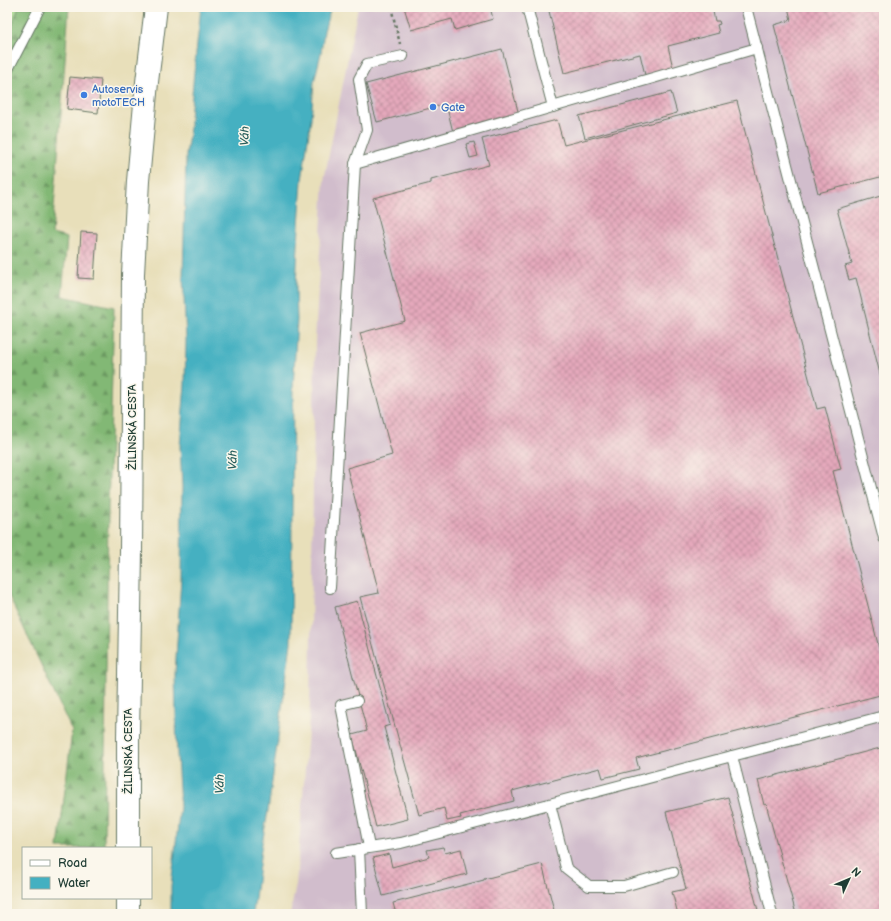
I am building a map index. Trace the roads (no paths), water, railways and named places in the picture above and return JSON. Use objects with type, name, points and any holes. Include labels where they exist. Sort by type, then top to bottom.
[{"type":"main road","name":"ŽILINSKÁ CESTA","points":[[128,847],[128,737],[132,536],[133,274],[138,181],[147,82],[156,7]]},
{"type":"main road","points":[[128,899],[128,914]]},
{"type":"lane","points":[[7,71],[40,7]]},
{"type":"lane","points":[[527,7],[553,107]]},
{"type":"lane","points":[[746,7],[884,538]]},
{"type":"lane","points":[[355,164],[757,48]]},
{"type":"lane","points":[[330,588],[355,164],[366,130],[359,79],[367,64],[403,56]]},
{"type":"lane","points":[[357,701],[341,705],[364,848],[362,914]]},
{"type":"lane","points":[[336,853],[401,843],[884,716]]},
{"type":"lane","points":[[732,756],[772,914]]},
{"type":"lane","points":[[550,804],[566,868],[589,886],[624,886],[673,872]]},
{"type":"water","name":"Váh","points":[[201,7],[331,7],[324,31],[321,53],[314,82],[311,119],[302,180],[299,226],[296,286],[297,320],[293,388],[291,643],[253,914],[171,914],[171,886],[180,807],[175,674],[181,578],[182,486],[180,446],[185,384],[186,340],[183,277],[186,155],[190,128]]},
{"type":"place","name":"Autoservis motoTECH","points":[[84,95]]},
{"type":"place","name":"Gate","points":[[433,107]]}]
